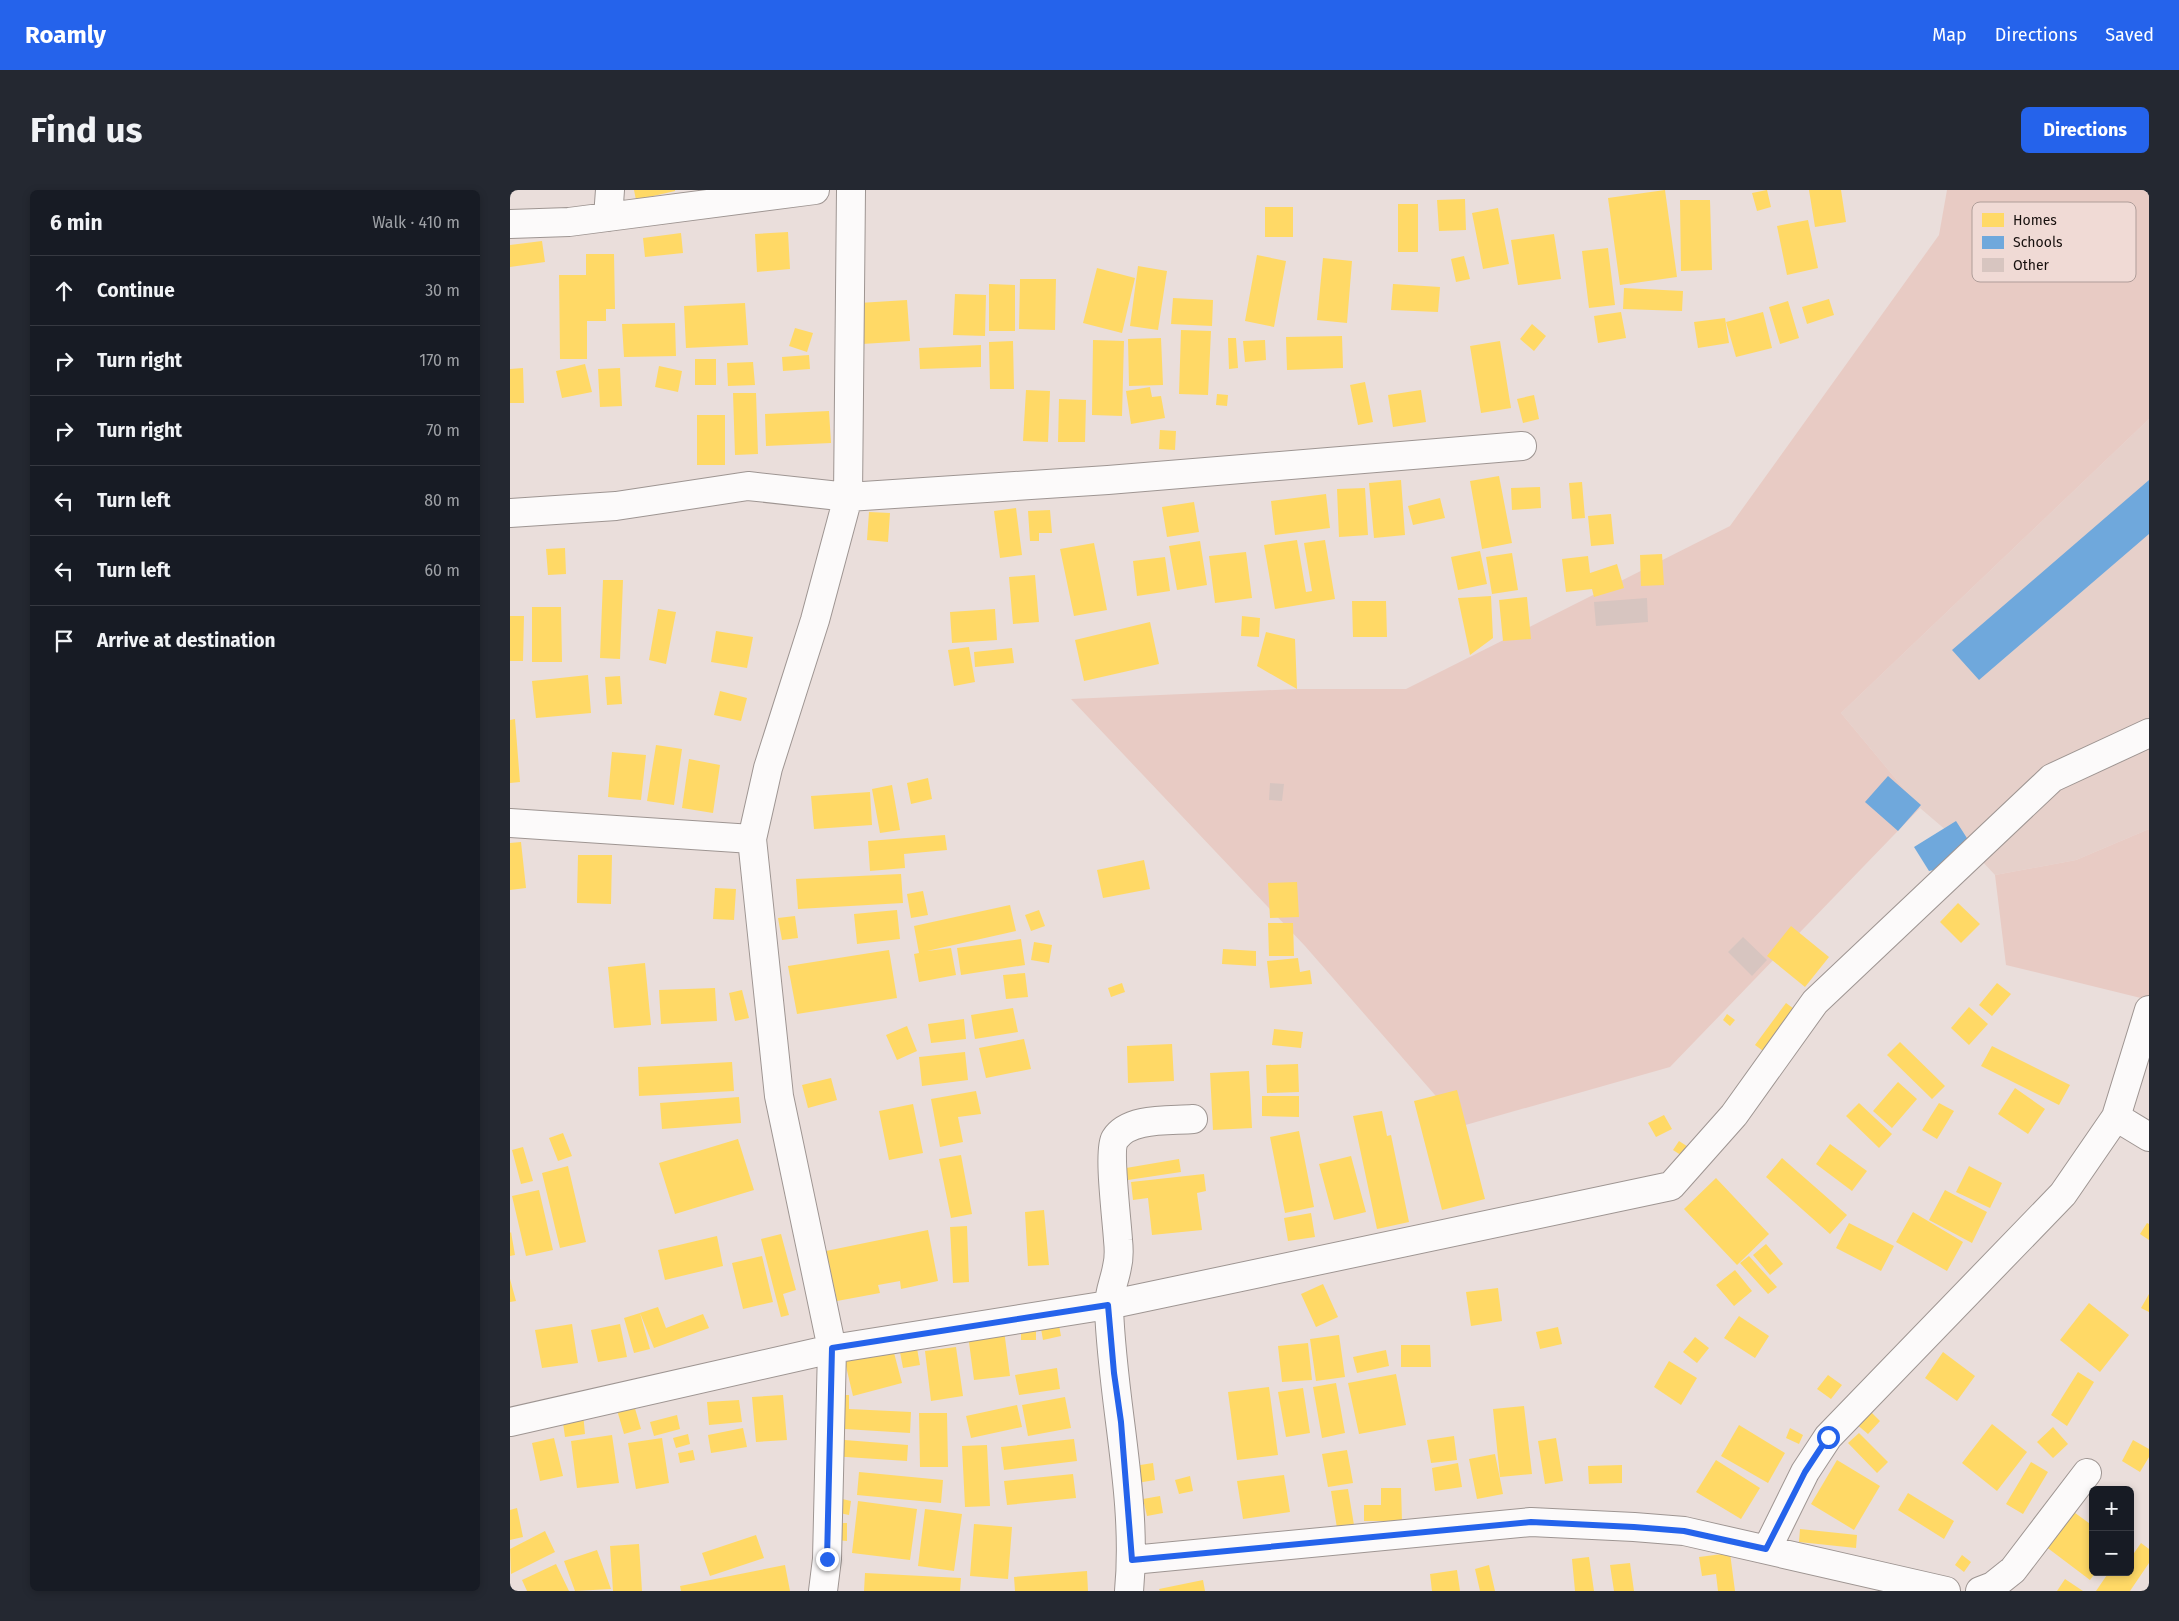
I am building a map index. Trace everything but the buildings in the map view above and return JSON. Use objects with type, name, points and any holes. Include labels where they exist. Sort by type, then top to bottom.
[{"type":"street","points":[[608,217],[610,190]]},
{"type":"street","points":[[510,224],[570,222],[815,190]]},
{"type":"street","points":[[823,1591],[827,1559],[832,1348],[779,1096],[752,840],[768,768],[815,620],[848,497],[851,190]]},
{"type":"street","points":[[510,513],[616,506],[748,486],[848,497],[1117,479],[1522,446]]},
{"type":"street","points":[[510,1422],[832,1348],[1108,1305],[1671,1186],[1734,1115],[1814,1002],[2052,778],[2149,733]]},
{"type":"street","points":[[510,823],[752,840]]},
{"type":"street","points":[[1766,1549],[1805,1472],[1828,1437],[2063,1194],[2116,1117],[2149,1010]]},
{"type":"street","points":[[2116,1117],[2149,1137]]},
{"type":"street","points":[[1129,1591],[1132,1560],[1121,1422],[1114,1373],[1108,1305],[1118,1265],[1112,1156],[1114,1140],[1123,1129],[1142,1123],[1193,1119]]},
{"type":"street","points":[[1980,1591],[1993,1586],[2013,1570],[2087,1473]]},
{"type":"street","points":[[1132,1560],[1531,1522],[1684,1531],[1946,1591]]},
{"type":"shaded area","points":[[1947,190],[2149,190],[2149,419],[1841,713],[1920,808],[1670,1067],[1462,1126],[1305,946],[1071,699],[1297,689],[1406,689],[1730,526],[1939,235]]},
{"type":"shaded area","points":[[2149,419],[2149,829],[2076,860],[1995,875],[1981,860],[1920,808],[1841,713]]},
{"type":"shaded area","points":[[2149,829],[2149,1000],[2006,965],[1995,875],[2076,860]]},
{"type":"route","points":[[827,1559],[832,1348],[1108,1305],[1114,1373],[1121,1422],[1132,1560],[1531,1522],[1684,1531],[1766,1549],[1805,1472],[1828,1437]]}]
